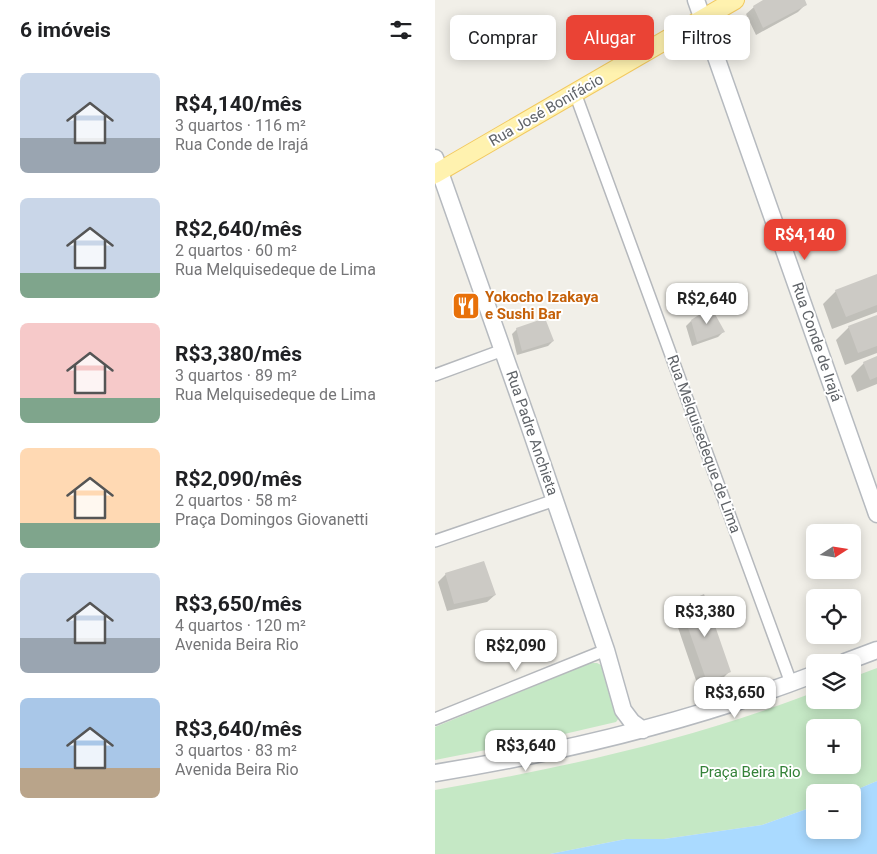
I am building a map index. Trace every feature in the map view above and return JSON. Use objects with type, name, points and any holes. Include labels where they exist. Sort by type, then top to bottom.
[{"type":"main road","name":"Rua Conde de Irajá","points":[[695,0],[701,15]]},
{"type":"main road","name":"Rua José Bonifácio","points":[[710,15],[735,0]]},
{"type":"main road","name":"Rua José Bonifácio","points":[[437,168],[575,93],[664,42]]},
{"type":"main road","name":"Rua Conde de Irajá","points":[[717,60],[877,514]]},
{"type":"main road","name":"Rua Padre Anchieta","points":[[437,168],[555,500],[606,650],[623,710],[632,722],[643,730]]},
{"type":"main road","points":[[861,656],[876,650]]},
{"type":"main road","points":[[435,773],[496,763],[643,730],[806,678]]},
{"type":"main road","points":[[611,738],[621,722],[623,710]]},
{"type":"street","name":"Rua Melquisedeque de Lima","points":[[575,93],[791,684]]},
{"type":"street","points":[[435,375],[503,350]]},
{"type":"street","points":[[435,542],[555,500]]},
{"type":"street","points":[[435,719],[606,650]]},
{"type":"green space","points":[[590,663],[597,663],[603,666],[619,718],[616,722],[435,760],[435,727]]},
{"type":"green space","name":"Praça Beira Rio","points":[[877,668],[877,781],[861,788],[861,784],[806,784],[806,809],[762,825],[664,839],[626,839],[550,854],[435,854],[435,790],[580,762],[675,738],[769,709],[806,695],[806,709],[861,709],[861,674]]},
{"type":"water","points":[[877,781],[877,854],[550,854],[626,839],[664,839],[762,825],[806,809],[806,839],[861,839],[861,788]]},
{"type":"building","points":[[763,0],[805,0],[807,5],[763,28],[753,6]]},
{"type":"building","points":[[877,274],[877,305],[846,317],[835,290]]},
{"type":"building","points":[[711,307],[725,332],[697,342],[691,320]]},
{"type":"building","points":[[877,315],[877,346],[858,353],[848,326]]},
{"type":"building","points":[[545,318],[554,341],[522,351],[516,328]]},
{"type":"building","points":[[877,356],[877,377],[870,380],[863,362]]},
{"type":"building","points":[[484,561],[496,595],[454,604],[445,573]]},
{"type":"building","points":[[704,594],[731,672],[707,682],[680,605]]},
{"type":"place","name":"Yokocho Izakaya e Sushi Bar","points":[[466,306]]}]
